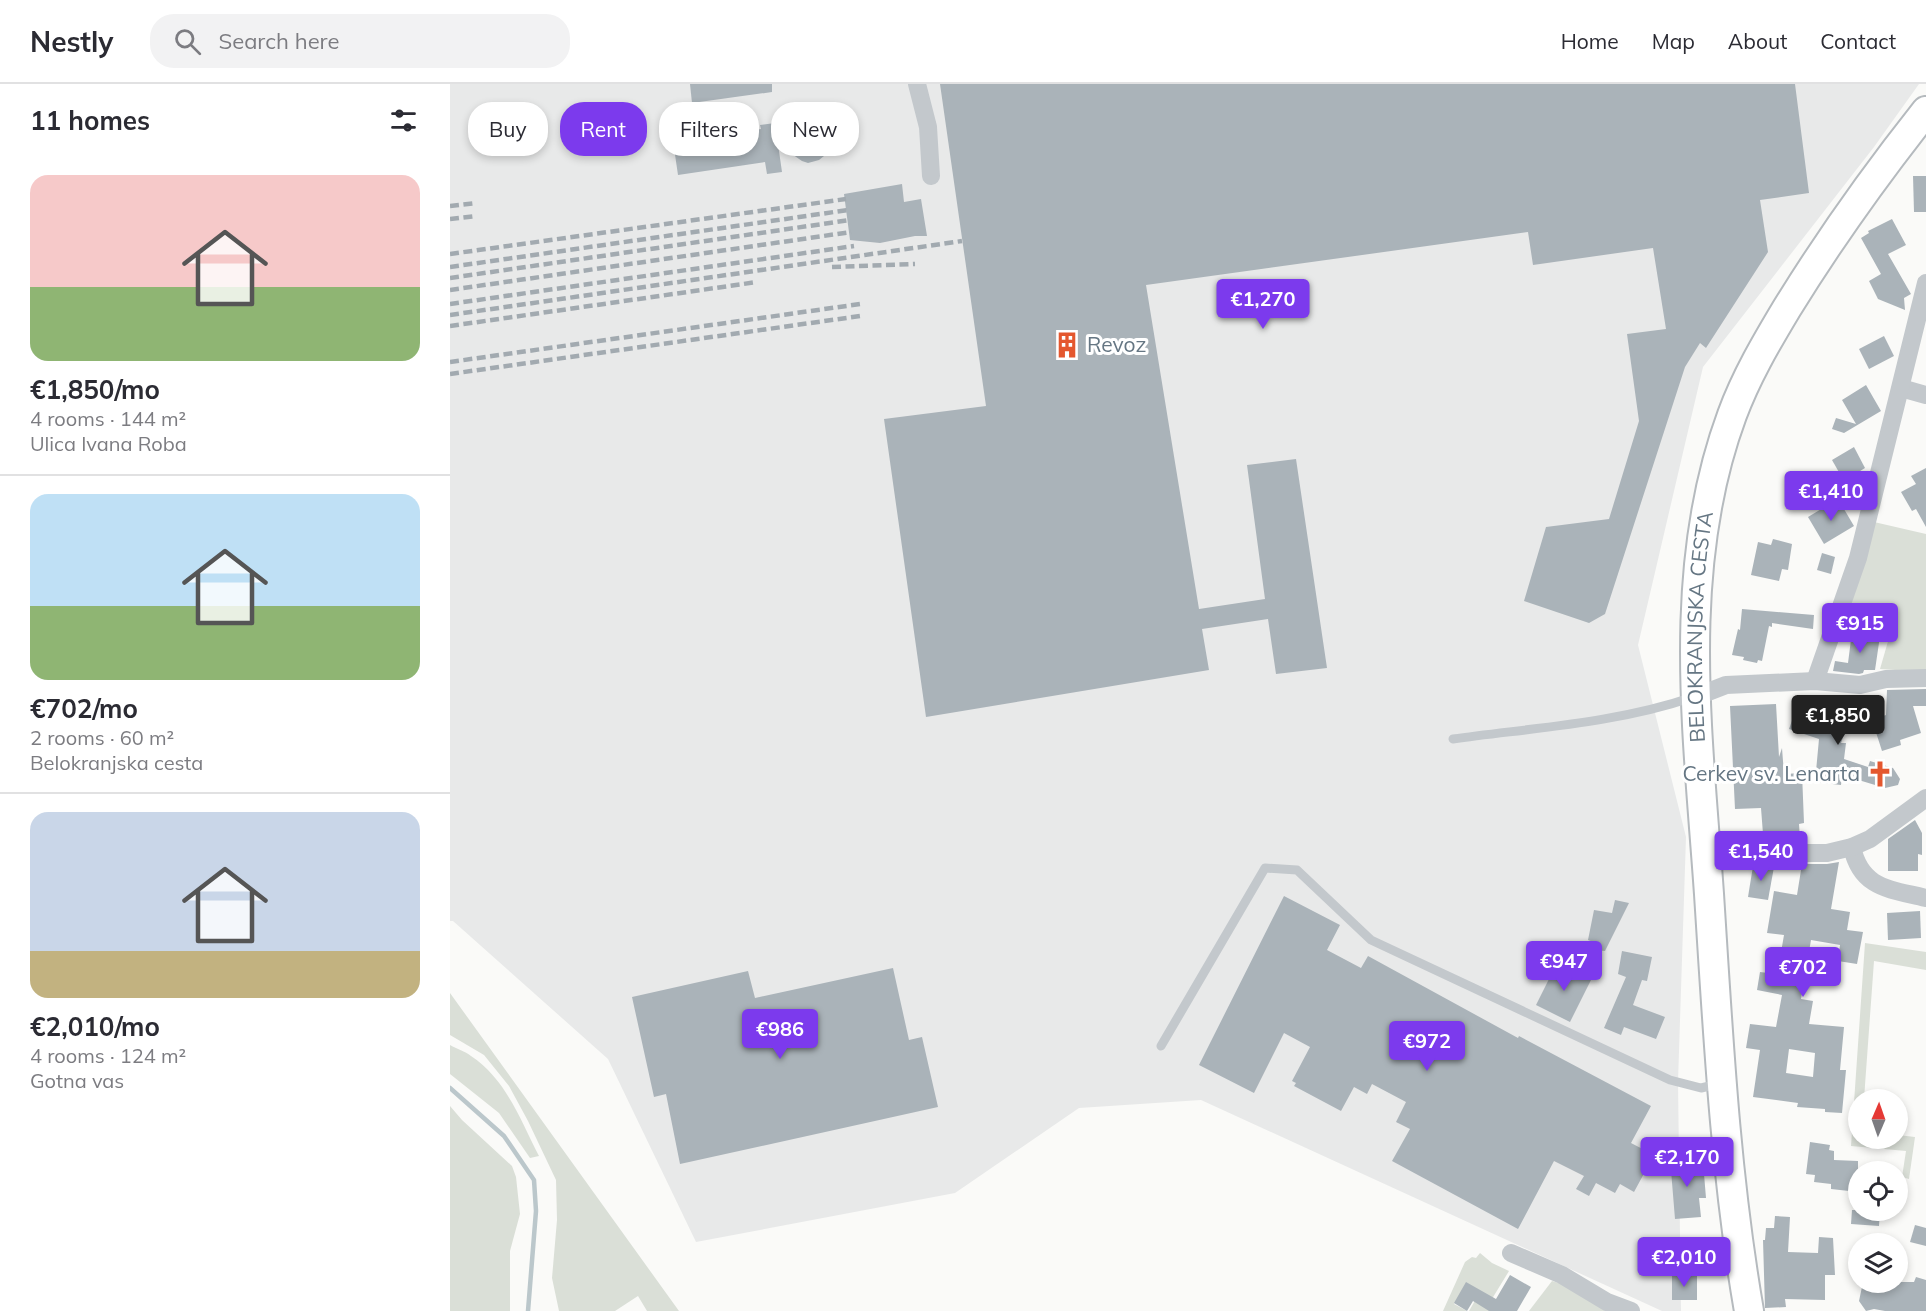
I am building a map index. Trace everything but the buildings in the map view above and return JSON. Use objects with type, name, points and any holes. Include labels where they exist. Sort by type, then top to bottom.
[{"type":"main road","name":"BELOKRANJSKA CESTA","points":[[1749,1311],[1735,1218],[1721,1084],[1697,739],[1695,634],[1698,567],[1712,481],[1731,416],[1752,367],[1815,262],[1926,111]]},
{"type":"street","points":[[917,84],[928,127],[931,176]]},
{"type":"street","points":[[1815,681],[1858,558],[1926,283]]},
{"type":"street","points":[[1901,388],[1926,395]]},
{"type":"street","points":[[1695,696],[1726,685],[1815,681],[1860,685],[1886,679],[1926,678]]},
{"type":"street","points":[[1707,862],[1760,852],[1827,853],[1852,847],[1870,839],[1926,798]]},
{"type":"street","points":[[1852,847],[1856,863],[1864,876],[1880,887],[1926,898]]},
{"type":"street","points":[[1510,1253],[1562,1275],[1607,1302],[1631,1311]]},
{"type":"lane","points":[[1453,738],[1619,715],[1663,707],[1695,696]]},
{"type":"lane","points":[[1161,1046],[1265,868],[1297,870],[1371,940],[1670,1080],[1701,1088],[1721,1084]]},
{"type":"shaded area","name":"Revoz","points":[[450,84],[1919,84],[1874,147],[1703,367],[1638,645],[1686,837],[1678,1082],[1681,1311],[1662,1311],[1201,1100],[1079,1108],[955,1193],[696,1242],[608,1059],[453,921],[450,921]]},
{"type":"shaded area","points":[[1874,522],[1926,534],[1926,672],[1880,669],[1893,624],[1846,615]]},
{"type":"shaded area","points":[[1865,943],[1926,952],[1926,970],[1874,961],[1865,1089],[1855,1089]]},
{"type":"shaded area","points":[[450,993],[679,1311],[647,1311],[638,1296],[615,1311],[559,1311],[552,1278],[557,1220],[556,1180],[509,1086],[484,1055],[450,1035]]},
{"type":"shaded area","points":[[450,1045],[469,1054],[494,1076],[519,1115],[539,1156],[530,1158],[499,1113],[450,1074]]},
{"type":"shaded area","points":[[450,1106],[512,1166],[516,1177],[520,1214],[510,1251],[510,1311],[450,1311]]},
{"type":"shaded area","points":[[1908,1136],[1915,1137],[1909,1179],[1908,1161],[1904,1161],[1906,1151],[1884,1149],[1908,1149]]},
{"type":"shaded area","points":[[1480,1253],[1492,1263],[1509,1271],[1487,1307],[1491,1311],[1469,1311],[1480,1292],[1467,1283],[1454,1304],[1467,1311],[1443,1311],[1465,1262],[1472,1257],[1476,1258]]},
{"type":"shaded area","points":[[1552,1281],[1569,1286],[1609,1311],[1529,1311]]},
{"type":"waterway","points":[[450,1088],[504,1136],[534,1180],[536,1211],[528,1311]]},
{"type":"railway","points":[[450,254],[846,199]]},
{"type":"railway","points":[[450,206],[476,203]]},
{"type":"railway","points":[[450,267],[848,210]]},
{"type":"railway","points":[[450,219],[476,216]]},
{"type":"railway","points":[[450,278],[850,220]]},
{"type":"railway","points":[[450,290],[851,232]]},
{"type":"railway","points":[[450,315],[962,241]]},
{"type":"railway","points":[[450,304],[854,246]]},
{"type":"railway","points":[[832,267],[915,264]]},
{"type":"railway","points":[[450,326],[757,282]]},
{"type":"railway","points":[[450,362],[860,304]]},
{"type":"railway","points":[[450,374],[860,316]]},
{"type":"place","name":"Revoz","points":[[1067,345]]},
{"type":"place","name":"Cerkev sv. Lenarta","points":[[1880,774]]}]
